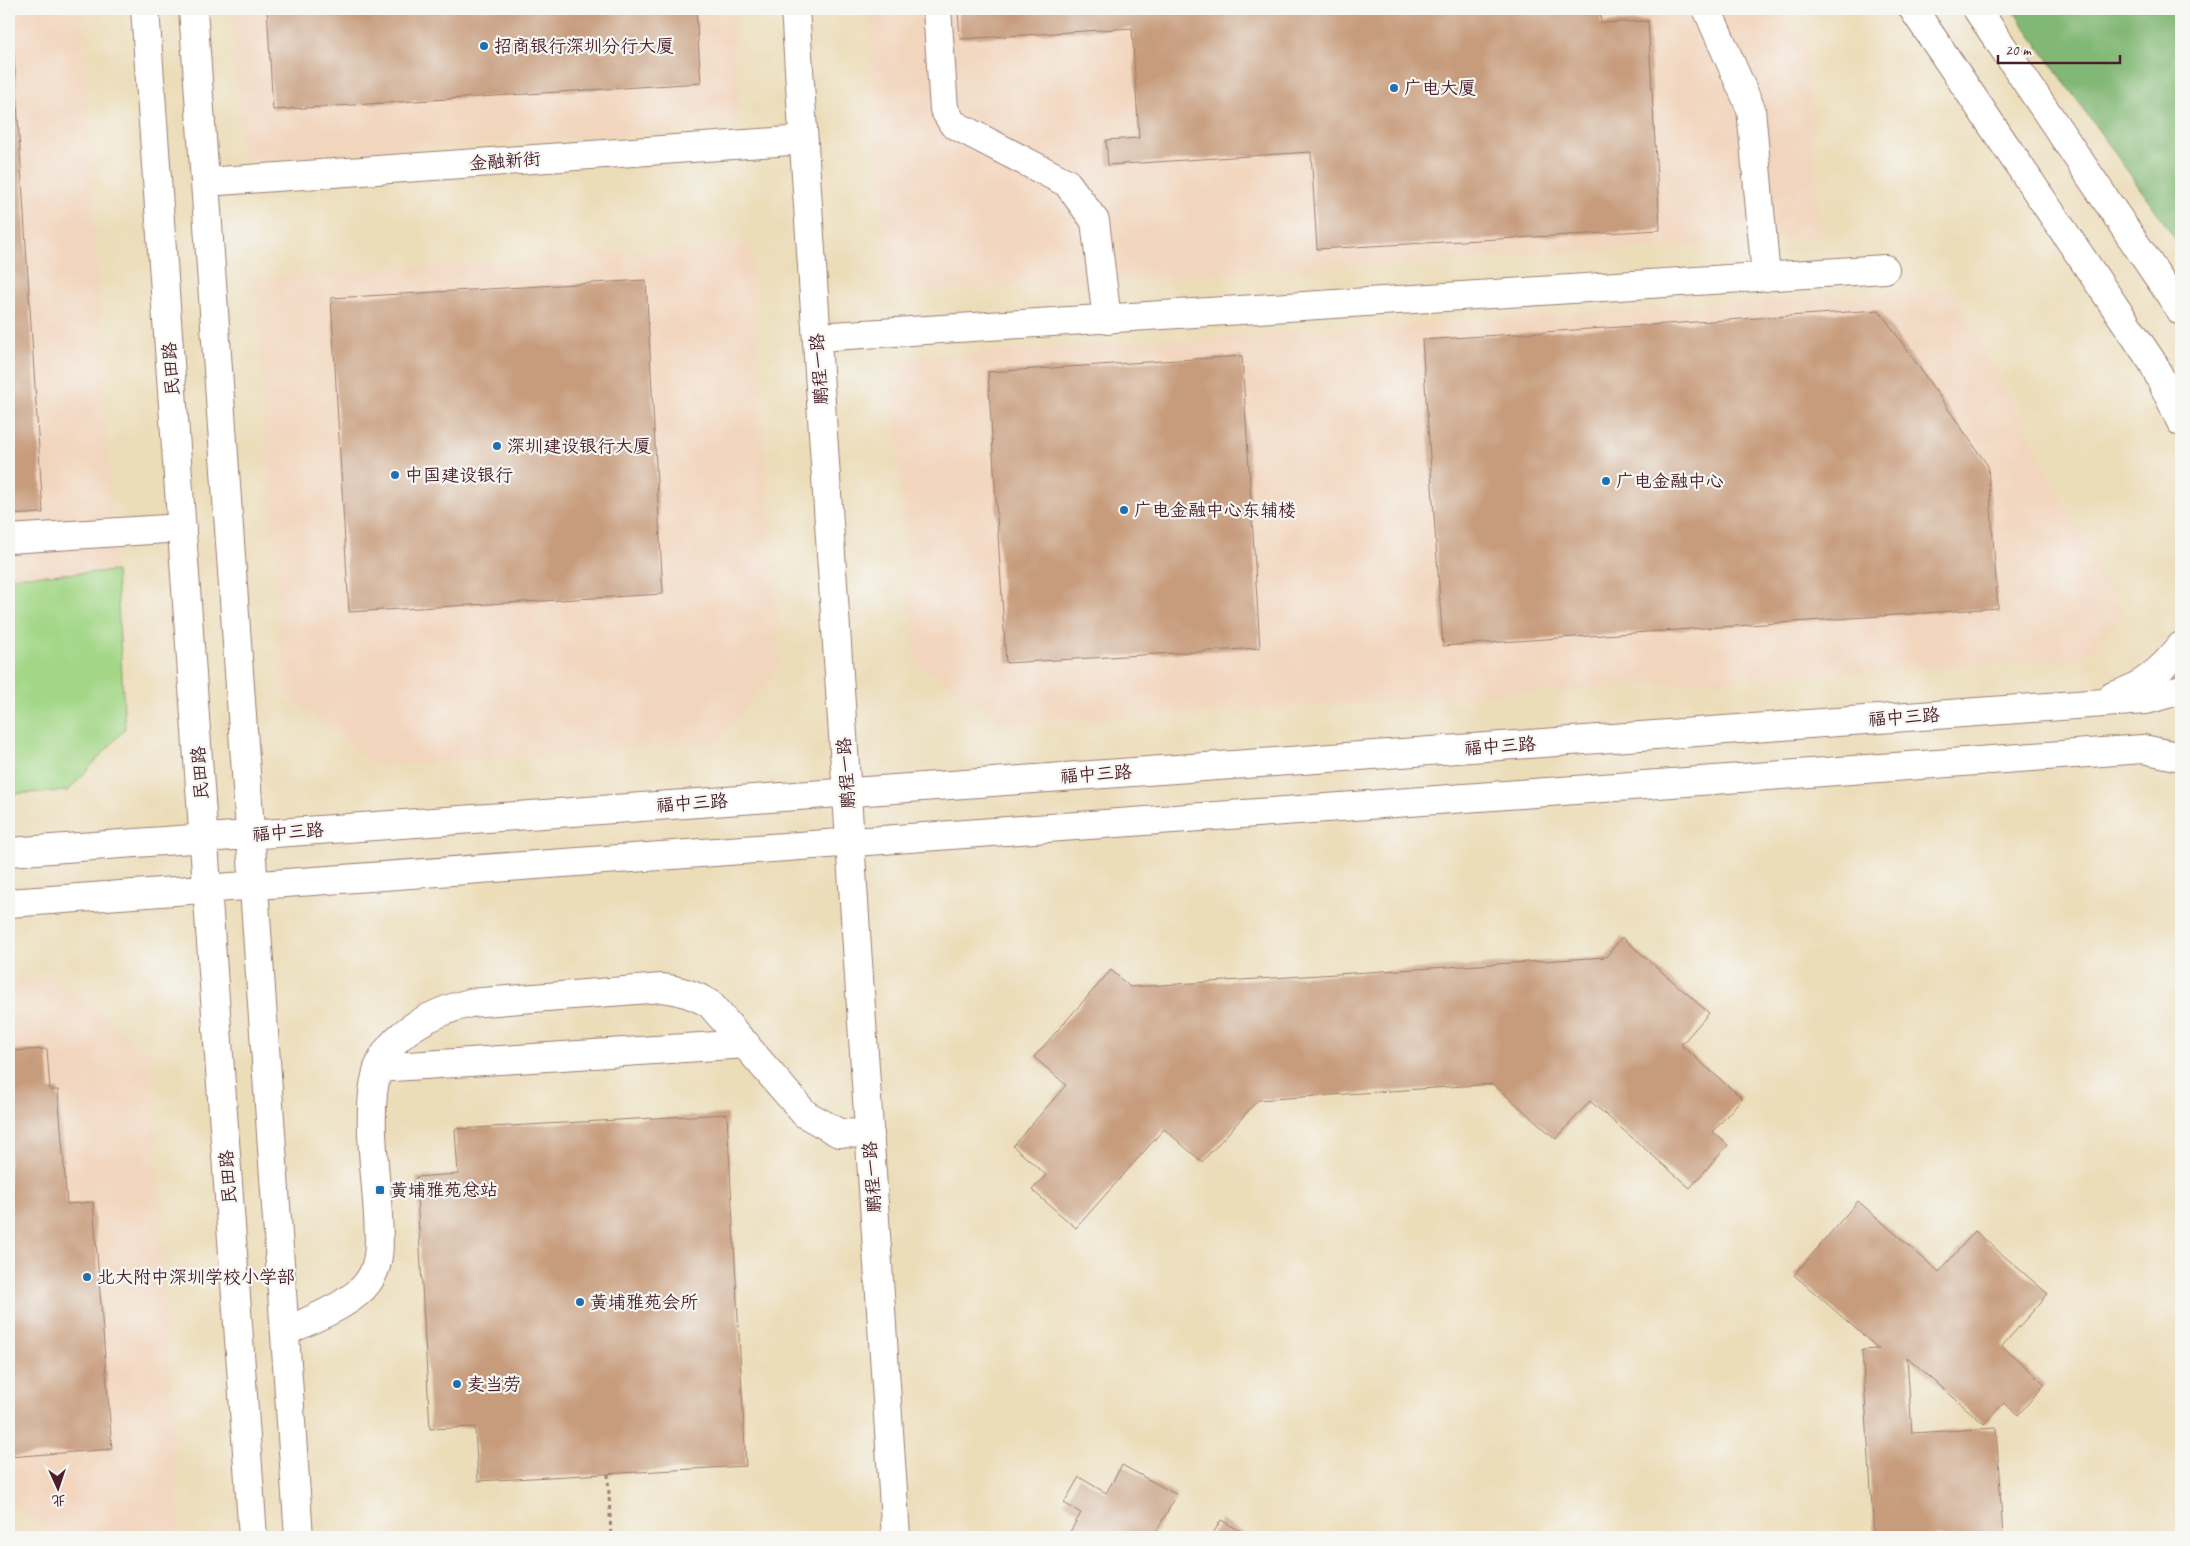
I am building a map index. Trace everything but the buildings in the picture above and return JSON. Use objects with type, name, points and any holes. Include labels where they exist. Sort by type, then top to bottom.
[{"type":"street","name":"民田路","points":[[145,9],[254,1537]]},
{"type":"street","points":[[193,9],[299,1537]]},
{"type":"street","name":"鹏程一路","points":[[796,9],[896,1537]]},
{"type":"street","points":[[938,9],[944,109],[954,124],[1067,183],[1095,221],[1108,320]]},
{"type":"street","points":[[1707,9],[1751,109],[1766,277]]},
{"type":"street","points":[[1913,9],[2153,363],[2181,422]]},
{"type":"street","points":[[1977,9],[2181,311]]},
{"type":"street","name":"金融新街","points":[[205,182],[804,140]]},
{"type":"street","points":[[817,338],[1885,268]]},
{"type":"street","points":[[9,539],[182,528]]},
{"type":"street","points":[[2084,704],[2119,695],[2144,682],[2161,671],[2181,646]]},
{"type":"street","name":"福中三路","points":[[9,852],[2146,700],[2181,690]]},
{"type":"street","points":[[9,902],[2133,749],[2143,749],[2181,757]]},
{"type":"street","points":[[285,1332],[359,1293],[369,1281],[376,1267],[379,1241],[372,1105],[378,1068],[387,1052],[400,1038],[433,1015],[451,1007],[470,1003],[652,989],[679,990],[695,995],[710,1004],[805,1114],[839,1133],[870,1134]]},
{"type":"street","points":[[378,1068],[746,1044]]},
{"type":"path","points":[[608,1474],[611,1537]]},
{"type":"shaded area","points":[[9,9],[82,9],[125,729],[68,791],[9,794]]},
{"type":"shaded area","points":[[231,9],[732,9],[740,127],[242,161]]},
{"type":"shaded area","points":[[867,9],[1773,9],[1805,44],[1822,237],[888,294]]},
{"type":"shaded area","points":[[751,243],[780,663],[720,742],[375,766],[284,693],[255,278]]},
{"type":"shaded area","points":[[1952,288],[2122,614],[2084,658],[1011,725],[916,664],[890,358]]},
{"type":"shaded area","name":"北大附中深圳学校小学部","points":[[49,976],[151,1053],[180,1537],[54,1537],[9,1501],[9,979]]},
{"type":"green space","points":[[2012,9],[2181,9],[2181,248],[2161,218]]},
{"type":"green space","points":[[116,571],[125,729],[68,791],[9,794],[9,577]]},
{"type":"place","name":"招商银行深圳分行大厦","points":[[484,46]]},
{"type":"place","name":"广电大厦","points":[[1394,88]]},
{"type":"place","name":"深圳建设银行大厦","points":[[497,446]]},
{"type":"place","name":"中国建设银行","points":[[395,475]]},
{"type":"place","name":"广电金融中心","points":[[1606,481]]},
{"type":"place","name":"广电金融中心东辅楼","points":[[1124,510]]},
{"type":"place","name":"黄埔雅苑总站","points":[[380,1190]]},
{"type":"place","name":"北大附中深圳学校小学部","points":[[87,1277]]},
{"type":"place","name":"黄埔雅苑会所","points":[[580,1302]]},
{"type":"place","name":"麦当劳","points":[[457,1384]]}]
